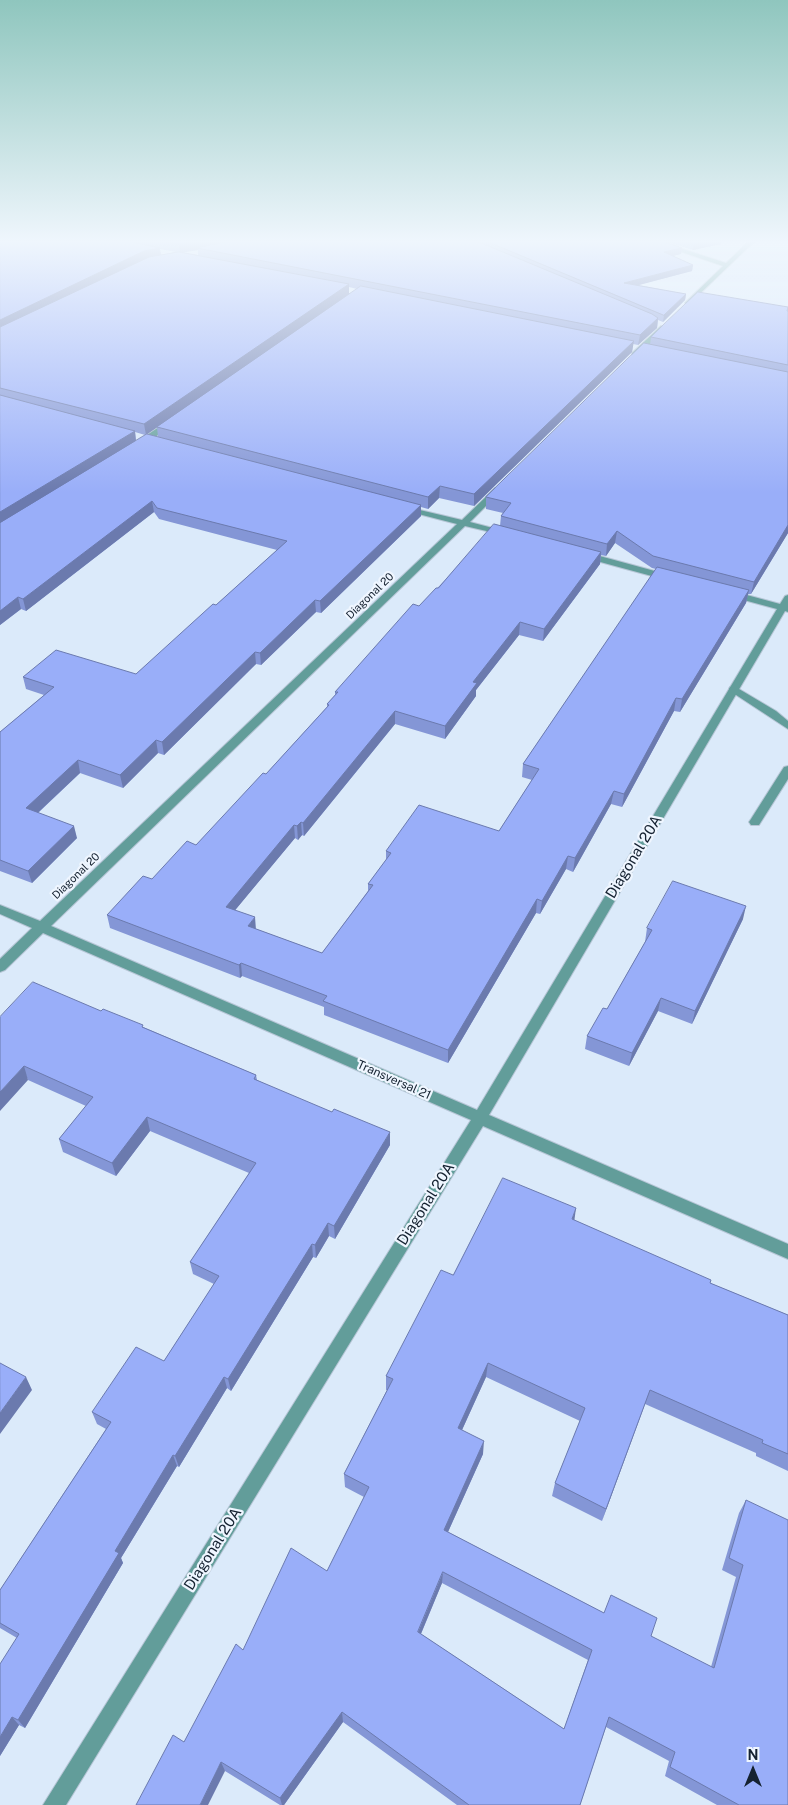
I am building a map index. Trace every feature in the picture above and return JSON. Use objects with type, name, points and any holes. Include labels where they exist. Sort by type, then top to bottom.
[{"type":"street","points":[[626,364],[666,324]]},
{"type":"street","points":[[130,450],[142,438],[180,417]]},
{"type":"street","points":[[142,438],[156,442]]},
{"type":"street","name":"Diagonal 20","points":[[0,967],[506,482]]},
{"type":"street","points":[[397,506],[512,536]]},
{"type":"street","points":[[580,554],[676,579]]},
{"type":"street","points":[[725,592],[786,605]]},
{"type":"street","name":"Diagonal 20A","points":[[54,1805],[480,1118],[734,689],[786,605]]},
{"type":"street","points":[[734,689],[772,713],[788,726]]},
{"type":"street","points":[[755,822],[788,770]]},
{"type":"street","name":"Transversal 21","points":[[0,908],[788,1252]]},
{"type":"building","points":[[6,324],[290,324],[144,424],[0,388],[0,327]]},
{"type":"building","points":[[306,324],[551,324],[634,341],[474,494],[440,486],[428,497],[157,427]]},
{"type":"building","points":[[585,324],[651,324],[640,335]]},
{"type":"building","points":[[664,324],[788,324],[788,365],[651,337]]},
{"type":"building","points":[[644,343],[788,372],[788,525],[754,582],[653,556],[617,531],[607,544],[501,516],[511,503],[486,497]]},
{"type":"building","points":[[0,395],[135,431],[0,512]]},
{"type":"building","points":[[147,434],[421,505],[320,601],[315,600],[260,653],[255,652],[162,742],[156,740],[120,775],[78,760],[26,808],[74,826],[28,871],[0,860],[0,732],[54,687],[23,677],[56,650],[136,674],[213,604],[216,605],[287,541],[157,508],[152,501],[23,599],[18,597],[0,611],[0,523]]},
{"type":"building","points":[[494,524],[601,552],[544,629],[520,622],[473,682],[477,683],[445,726],[395,711],[303,823],[301,822],[297,826],[294,825],[226,907],[255,917],[248,926],[322,953],[373,885],[368,884],[391,853],[386,851],[419,805],[499,831],[539,769],[523,764],[657,567],[749,590],[682,699],[676,698],[624,794],[614,791],[575,858],[568,856],[542,901],[537,899],[448,1050],[323,1001],[327,996],[107,915],[143,876],[152,879],[187,841],[196,845],[263,773],[266,774],[329,705],[327,704],[338,692],[335,692],[413,604],[419,606],[438,588]]},
{"type":"building","points":[[673,881],[746,906],[695,1011],[661,998],[632,1053],[587,1036],[603,1008],[607,1009],[652,930],[647,928]]},
{"type":"building","points":[[33,982],[101,1011],[103,1009],[143,1025],[142,1027],[256,1075],[254,1079],[332,1112],[334,1109],[390,1132],[334,1226],[328,1223],[315,1245],[312,1244],[228,1379],[224,1377],[175,1456],[173,1455],[115,1551],[119,1553],[18,1720],[12,1717],[0,1737],[0,1664],[19,1634],[0,1623],[0,1590],[111,1422],[92,1412],[136,1347],[164,1361],[219,1276],[190,1262],[256,1163],[147,1117],[112,1163],[59,1139],[93,1097],[24,1066],[0,1092],[0,1017]]},
{"type":"building","points":[[503,1178],[576,1208],[572,1219],[711,1280],[710,1283],[788,1315],[788,1454],[762,1443],[763,1440],[650,1390],[606,1509],[555,1483],[585,1408],[488,1363],[458,1428],[484,1441],[444,1530],[604,1613],[611,1595],[657,1618],[651,1636],[714,1668],[743,1565],[729,1558],[746,1500],[788,1520],[788,1805],[739,1805],[670,1767],[675,1752],[609,1717],[580,1805],[469,1805],[342,1712],[280,1798],[221,1762],[200,1805],[136,1805],[173,1735],[184,1742],[236,1644],[243,1650],[291,1548],[327,1571],[369,1487],[344,1474],[393,1379],[386,1376],[441,1270],[453,1275]],"holes":[[[443,1572],[592,1650],[564,1729],[418,1632]]]},
{"type":"building","points":[[0,1363],[26,1377],[0,1413]]}]
